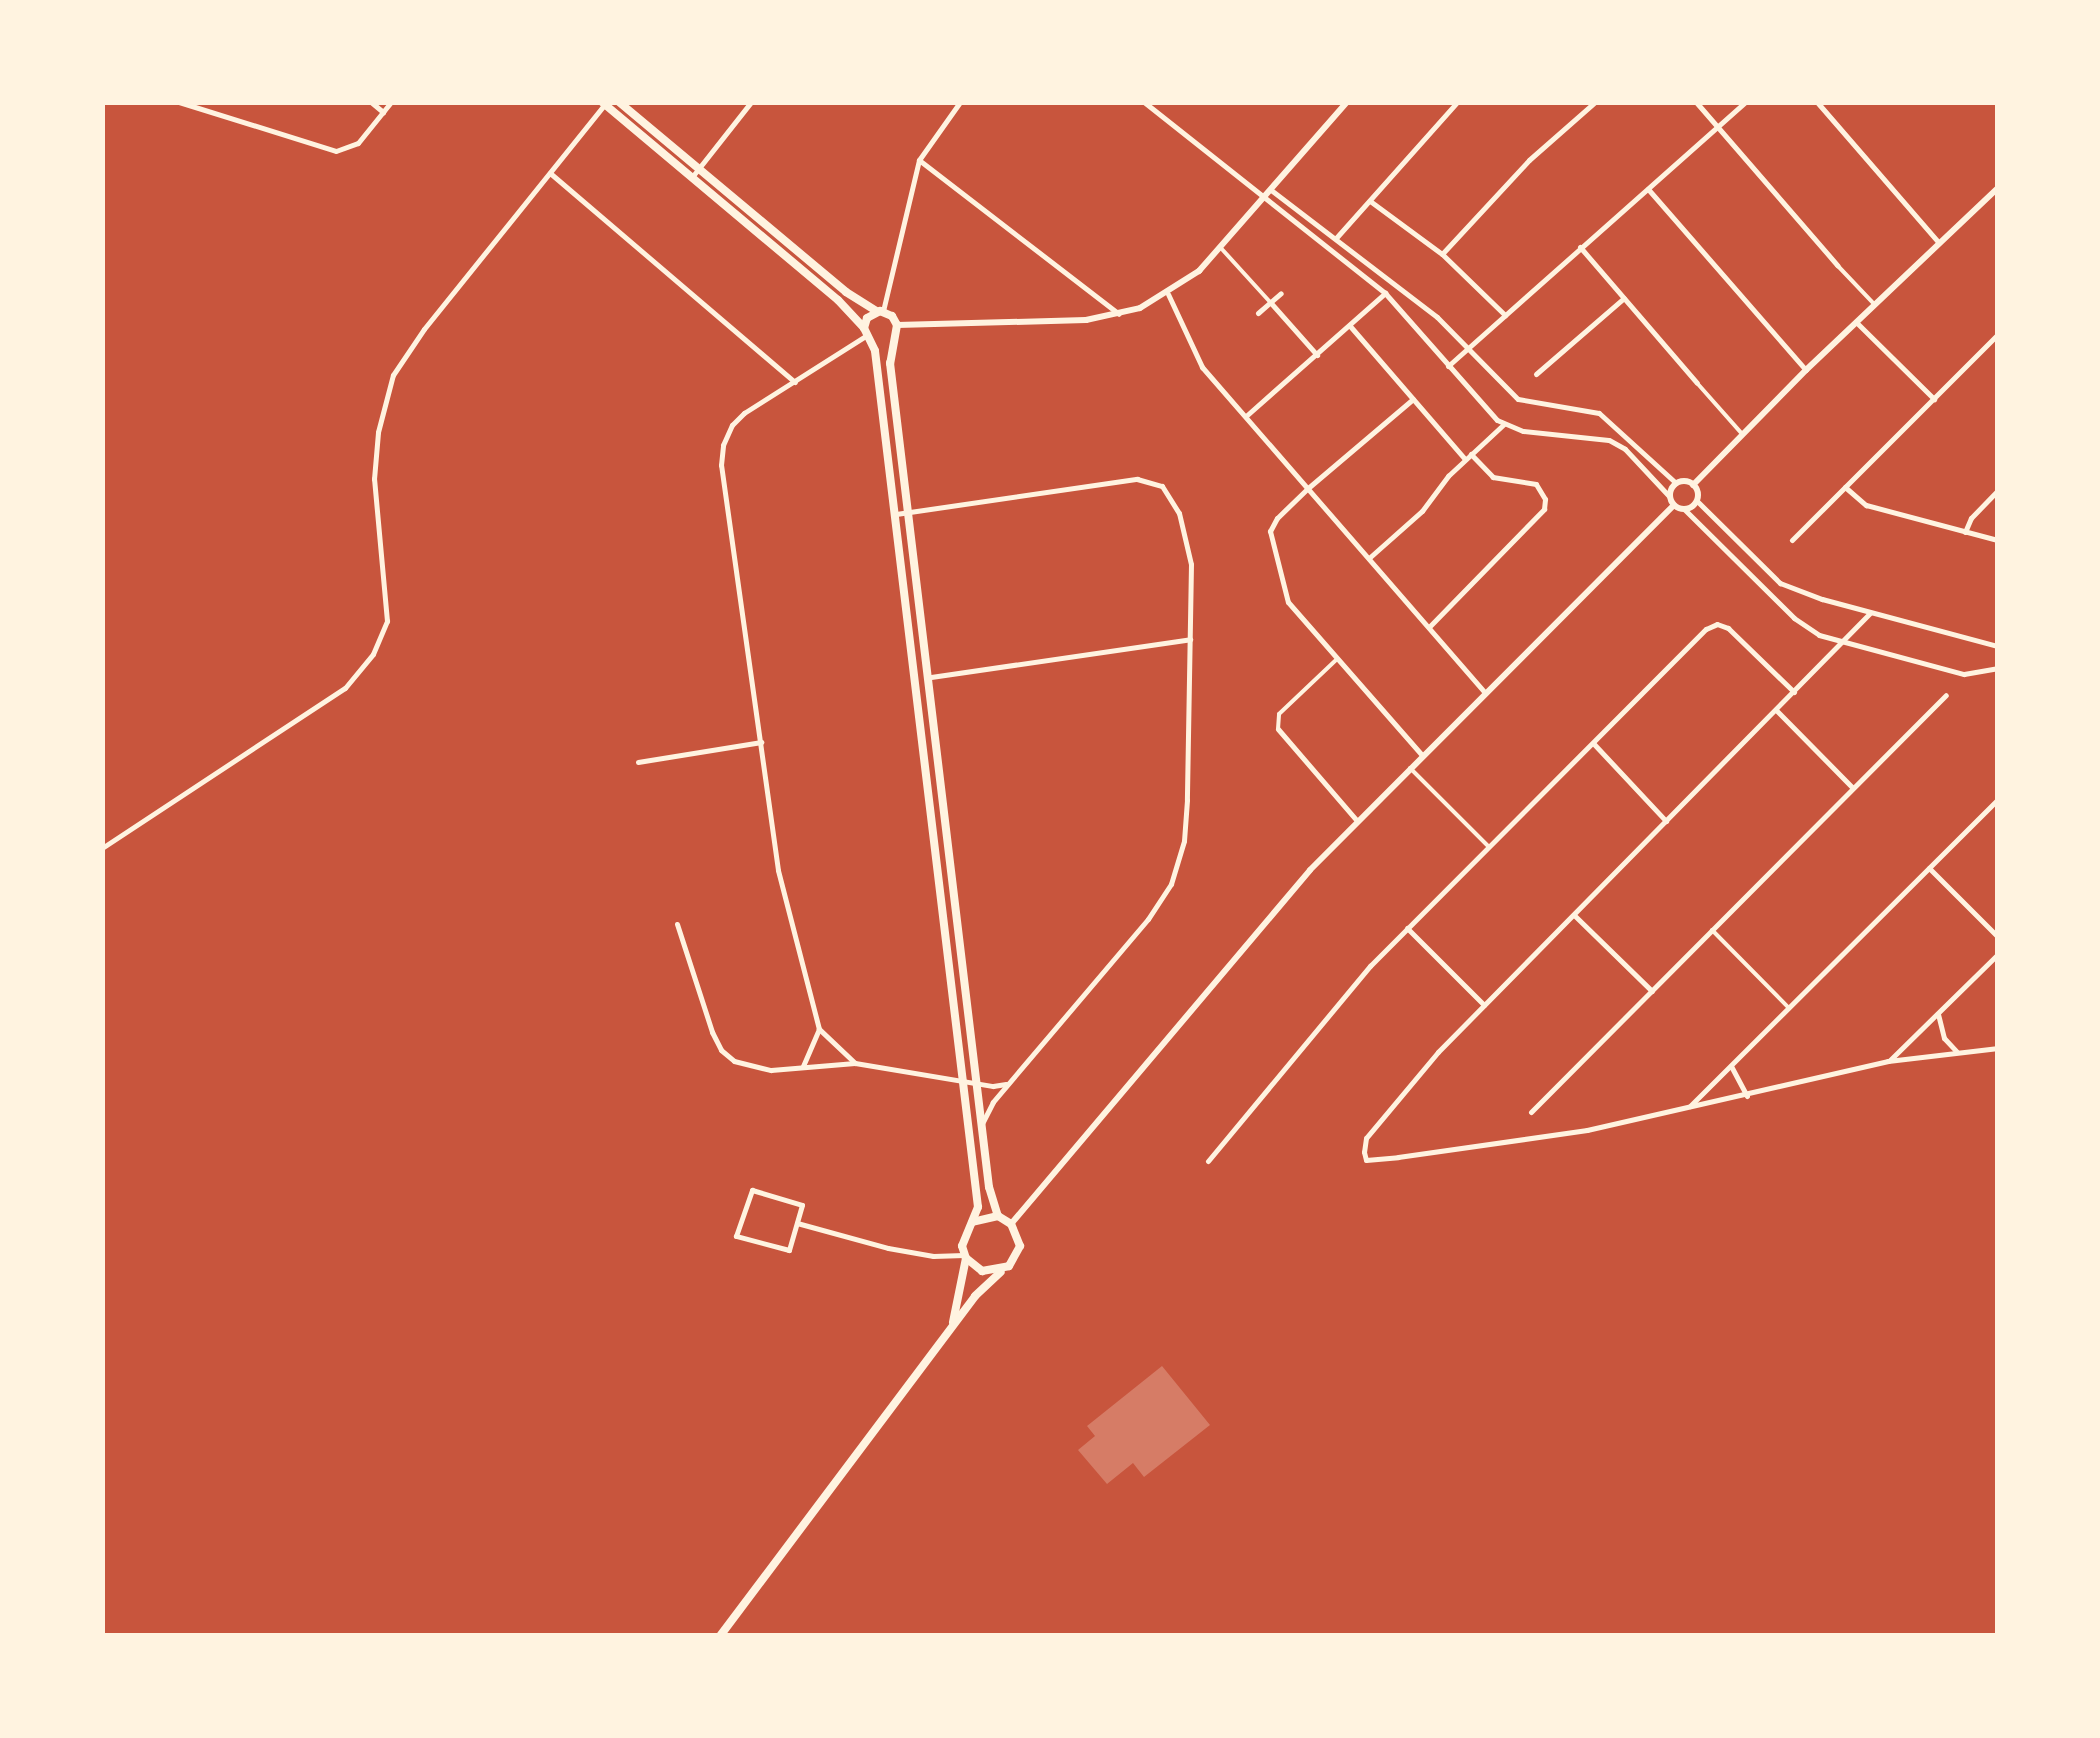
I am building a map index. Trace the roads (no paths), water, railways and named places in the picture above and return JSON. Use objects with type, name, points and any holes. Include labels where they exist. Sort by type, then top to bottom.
[{"type":"main road","points":[[619,102],[846,292],[897,325],[890,362],[931,677],[989,1187],[998,1216],[1011,1224],[1019,1238],[1018,1254],[975,1296],[720,1636]]},
{"type":"main road","points":[[604,103],[838,300],[867,334],[882,344],[893,338]]},
{"type":"main road","points":[[880,311],[868,318],[867,334],[879,369],[978,1207],[963,1237],[965,1257],[949,1335]]},
{"type":"main road","points":[[972,1222],[998,1216]]},
{"type":"main road","points":[[965,1257],[982,1271],[1002,1271]]},
{"type":"street","points":[[179,102],[336,151],[358,142],[391,102]]},
{"type":"street","points":[[371,102],[383,112]]},
{"type":"street","points":[[692,178],[751,102]]},
{"type":"street","points":[[880,311],[919,160],[960,102]]},
{"type":"street","points":[[1144,102],[1385,293],[1504,424],[1609,440],[1625,449],[1674,505],[1684,509],[1794,618],[1843,643],[1964,674],[1998,668]]},
{"type":"street","points":[[897,325],[1086,320],[1120,314],[1168,294],[1220,247],[1347,102]]},
{"type":"street","points":[[1336,238],[1457,102]]},
{"type":"street","points":[[1442,254],[1530,160],[1596,102]]},
{"type":"street","points":[[1696,102],[1874,304]]},
{"type":"street","points":[[1448,366],[1745,102]]},
{"type":"street","points":[[1817,102],[1939,243]]},
{"type":"street","points":[[102,848],[345,688],[373,654],[387,620],[374,478],[378,432],[394,375],[424,329],[604,103]]},
{"type":"street","points":[[919,160],[1120,314]]},
{"type":"street","points":[[550,174],[795,382]]},
{"type":"street","points":[[1694,485],[1806,370],[1998,188]]},
{"type":"street","points":[[1270,189],[1403,288],[1469,347],[1518,399],[1589,408],[1608,418],[1676,483],[1694,485]]},
{"type":"street","points":[[1648,189],[1806,370]]},
{"type":"street","points":[[1370,201],[1442,254],[1506,314]]},
{"type":"street","points":[[1220,247],[1317,355]]},
{"type":"street","points":[[1580,247],[1742,435]]},
{"type":"street","points":[[1258,313],[1281,293]]},
{"type":"street","points":[[1246,416],[1385,293]]},
{"type":"street","points":[[1168,294],[1196,358],[1485,692]]},
{"type":"street","points":[[1536,374],[1624,298]]},
{"type":"street","points":[[1856,322],[1934,399]]},
{"type":"street","points":[[1350,326],[1465,460]]},
{"type":"street","points":[[855,1063],[819,1030],[778,870],[721,466],[723,445],[744,413],[867,334]]},
{"type":"street","points":[[1792,540],[1998,334]]},
{"type":"street","points":[[1413,399],[1308,488],[1276,518],[1270,530],[1282,562],[1285,597],[1422,755]]},
{"type":"street","points":[[1369,558],[1422,511],[1465,460],[1504,424]]},
{"type":"street","points":[[1429,628],[1544,508],[1545,498],[1536,484],[1493,478],[1471,454]]},
{"type":"street","points":[[896,514],[1137,479],[1162,486],[1179,513],[1191,564],[1184,841],[1171,884],[1148,920],[1008,1084],[982,1124]]},
{"type":"street","points":[[1669,496],[1676,483]]},
{"type":"street","points":[[1694,485],[1696,501],[1780,583],[1870,613],[1997,645]]},
{"type":"street","points":[[1845,487],[1866,505],[1998,540]]},
{"type":"street","points":[[1965,532],[1971,518],[1998,490]]},
{"type":"street","points":[[1684,509],[1696,501]]},
{"type":"street","points":[[1011,1224],[1232,957],[1357,821],[1674,505]]},
{"type":"street","points":[[1870,613],[1484,1005],[1376,1125],[1364,1146],[1366,1160],[1587,1130],[1888,1062],[1998,1048]]},
{"type":"street","points":[[1208,1161],[1348,989],[1706,628],[1718,624],[1733,632],[1794,692]]},
{"type":"street","points":[[931,677],[1191,638]]},
{"type":"street","points":[[1337,659],[1278,714],[1278,729],[1357,821]]},
{"type":"street","points":[[1531,1112],[1946,695]]},
{"type":"street","points":[[1777,711],[1852,788]]},
{"type":"street","points":[[638,762],[761,742]]},
{"type":"street","points":[[1592,743],[1666,820]]},
{"type":"street","points":[[1410,768],[1488,846]]},
{"type":"street","points":[[1688,1108],[1998,799]]},
{"type":"street","points":[[1929,868],[1998,937]]},
{"type":"street","points":[[1574,915],[1652,992]]},
{"type":"street","points":[[678,924],[721,1050],[749,1068],[855,1063],[977,1084],[1008,1084]]},
{"type":"street","points":[[1408,928],[1484,1005]]},
{"type":"street","points":[[1712,930],[1790,1008]]},
{"type":"street","points":[[1888,1062],[1998,954]]},
{"type":"street","points":[[1938,1014],[1944,1038],[1957,1052]]},
{"type":"street","points":[[803,1066],[819,1030]]},
{"type":"street","points":[[1731,1066],[1748,1096]]},
{"type":"street","points":[[752,1190],[802,1205],[797,1223],[788,1250],[736,1236],[752,1190]]},
{"type":"street","points":[[797,1223],[888,1248],[965,1257]]}]
